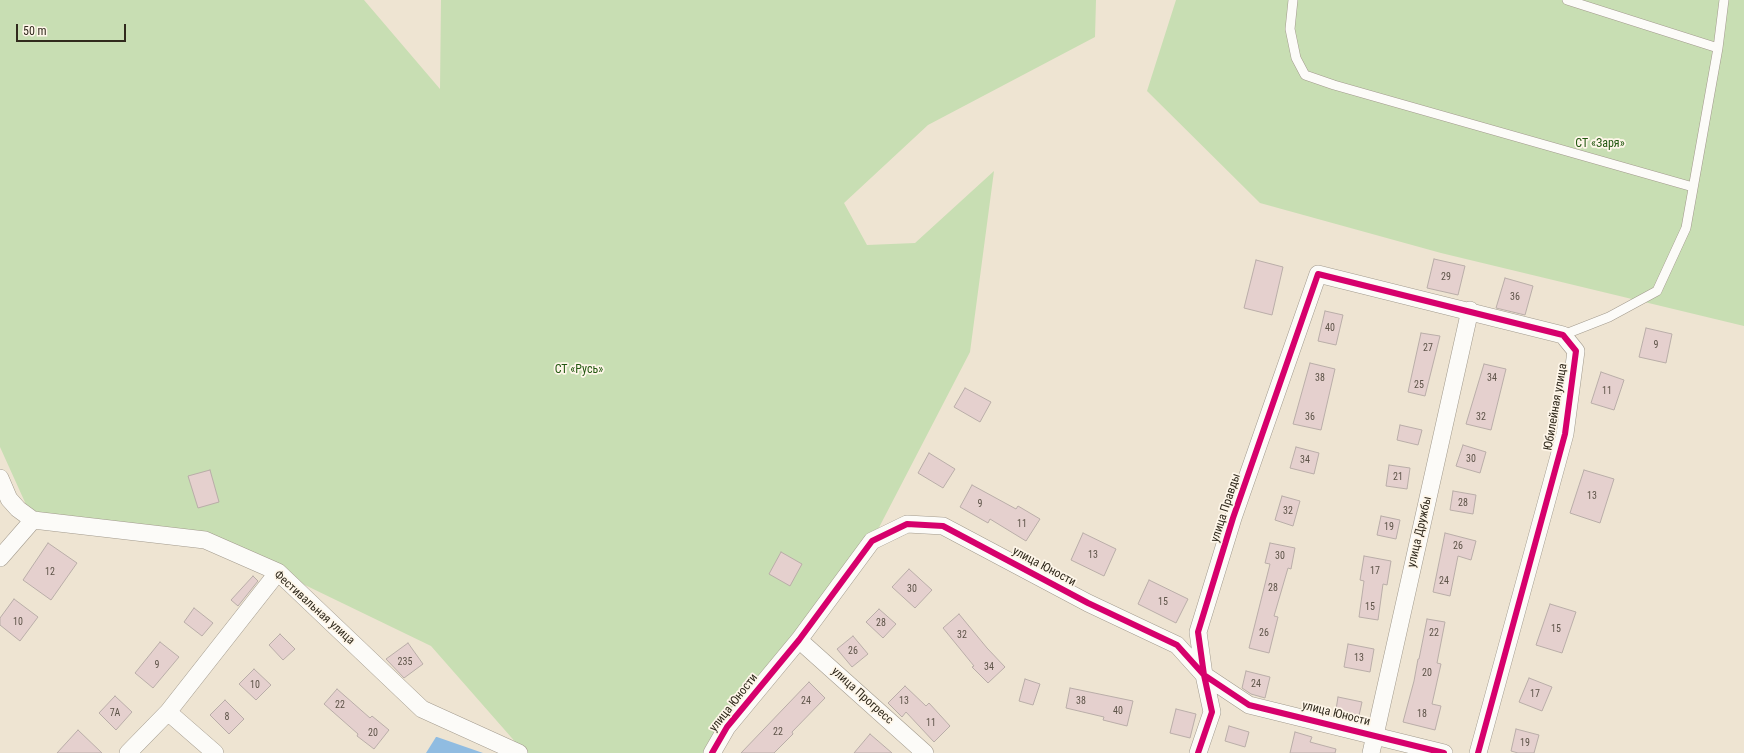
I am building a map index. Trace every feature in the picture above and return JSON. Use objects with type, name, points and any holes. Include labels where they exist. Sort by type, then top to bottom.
[{"type":"street","name":"улица Правды","points":[[1198,753],[1212,712],[1204,675],[1198,632],[1233,518],[1318,274],[1470,310]]},
{"type":"street","points":[[1470,310],[1564,335]]},
{"type":"street","name":"улица Дружбы","points":[[1371,753],[1470,310]]},
{"type":"street","name":"Юбилейная улица","points":[[1478,753],[1565,434],[1576,351],[1564,335]]},
{"type":"street","points":[[0,478],[9,499],[18,509],[33,520],[0,558]]},
{"type":"street","name":"Фестивальная улица","points":[[33,520],[205,540],[278,572],[422,708],[518,753]]},
{"type":"street","name":"улица Юности","points":[[712,753],[727,728],[799,640],[872,541],[907,524],[943,526],[1088,603],[1177,645],[1204,675],[1249,705],[1444,753]]},
{"type":"street","points":[[128,753],[168,712],[278,572]]},
{"type":"street","name":"улица Прогресс","points":[[799,640],[925,753]]},
{"type":"street","points":[[168,712],[215,753]]},
{"type":"lane","points":[[1293,0],[1290,29],[1296,58],[1305,75],[1334,85],[1693,186]]},
{"type":"lane","points":[[1567,0],[1718,48]]},
{"type":"lane","points":[[1564,335],[1609,317],[1657,291],[1686,228],[1718,48],[1724,0]]},
{"type":"green space","name":"СТ «Русь»","points":[[0,0],[364,0],[440,89],[441,0],[1096,0],[1095,37],[928,125],[844,203],[867,245],[915,243],[994,171],[970,352],[872,541],[712,753],[525,753],[431,646],[278,572],[205,540],[33,520],[0,447]]},
{"type":"green space","name":"СТ «Заря»","points":[[1176,0],[1744,0],[1744,326],[1441,253],[1260,203],[1147,91]]},
{"type":"water","points":[[437,737],[483,753],[426,753]]},
{"type":"building","points":[[1434,259],[1465,266],[1458,295],[1427,288]]},
{"type":"building","points":[[1256,260],[1283,267],[1272,315],[1244,308]]},
{"type":"building","points":[[1505,278],[1533,286],[1525,315],[1496,308]]},
{"type":"building","points":[[1325,311],[1343,315],[1336,345],[1318,341]]},
{"type":"building","points":[[1646,328],[1672,334],[1666,363],[1639,357]]},
{"type":"building","points":[[1421,333],[1440,336],[1425,396],[1408,392]]},
{"type":"building","points":[[1310,363],[1335,369],[1321,430],[1293,424]]},
{"type":"building","points":[[1484,364],[1506,369],[1491,430],[1466,424]]},
{"type":"building","points":[[1601,372],[1624,380],[1614,410],[1591,403]]},
{"type":"building","points":[[965,388],[991,402],[980,422],[954,407]]},
{"type":"building","points":[[1400,425],[1422,430],[1418,445],[1397,440]]},
{"type":"building","points":[[1463,445],[1486,452],[1480,473],[1456,466]]},
{"type":"building","points":[[1296,447],[1319,453],[1314,474],[1290,468]]},
{"type":"building","points":[[929,453],[955,469],[943,488],[918,473]]},
{"type":"building","points":[[1389,465],[1410,468],[1407,489],[1386,486]]},
{"type":"building","points":[[210,470],[219,502],[198,508],[188,476]]},
{"type":"building","points":[[1584,470],[1614,479],[1600,523],[1570,513]]},
{"type":"building","points":[[972,485],[1016,509],[1018,506],[1040,519],[1026,541],[990,519],[988,523],[960,507]]},
{"type":"building","points":[[1453,491],[1476,495],[1473,514],[1450,510]]},
{"type":"building","points":[[1282,496],[1300,501],[1293,526],[1275,520]]},
{"type":"building","points":[[1381,516],[1400,520],[1396,539],[1377,535]]},
{"type":"building","points":[[1083,533],[1116,549],[1104,576],[1071,560]]},
{"type":"building","points":[[1445,533],[1476,541],[1471,560],[1458,556],[1450,596],[1433,592]]},
{"type":"building","points":[[48,543],[77,563],[51,600],[23,580]]},
{"type":"building","points":[[1270,543],[1295,548],[1291,569],[1288,568],[1274,616],[1278,617],[1269,653],[1249,648],[1270,564],[1265,563]]},
{"type":"building","points":[[781,552],[802,564],[790,586],[769,574]]},
{"type":"building","points":[[1364,556],[1391,561],[1387,585],[1383,584],[1378,620],[1359,617],[1364,581],[1360,580]]},
{"type":"building","points":[[909,569],[932,590],[915,608],[892,587]]},
{"type":"building","points":[[253,576],[258,581],[238,606],[231,600]]},
{"type":"building","points":[[1149,580],[1188,599],[1176,623],[1138,604]]},
{"type":"building","points":[[14,599],[38,617],[20,641],[0,625],[0,618]]},
{"type":"building","points":[[1550,604],[1576,612],[1562,653],[1536,645]]},
{"type":"building","points":[[194,608],[213,623],[202,636],[184,622]]},
{"type":"building","points":[[879,609],[896,624],[883,638],[866,622]]},
{"type":"building","points":[[959,614],[1005,667],[988,683],[972,667],[974,666],[943,628]]},
{"type":"building","points":[[1427,619],[1445,622],[1437,663],[1441,664],[1432,704],[1441,706],[1435,730],[1403,722],[1414,681]]},
{"type":"building","points":[[280,634],[295,649],[283,660],[269,645]]},
{"type":"building","points":[[853,636],[868,654],[852,667],[837,649]]},
{"type":"building","points":[[160,642],[179,657],[153,688],[135,673]]},
{"type":"building","points":[[408,643],[423,664],[404,678],[386,659]]},
{"type":"building","points":[[1348,644],[1374,649],[1370,672],[1344,667]]},
{"type":"building","points":[[254,669],[271,685],[256,700],[239,684]]},
{"type":"building","points":[[1246,671],[1270,677],[1265,698],[1251,694],[1242,688]]},
{"type":"building","points":[[1529,678],[1552,687],[1542,711],[1519,702]]},
{"type":"building","points":[[1025,679],[1040,684],[1033,705],[1019,701]]},
{"type":"building","points":[[809,682],[825,698],[792,732],[793,734],[774,753],[741,753]]},
{"type":"building","points":[[905,686],[926,706],[929,703],[950,726],[934,742],[906,712],[902,717],[888,703]]},
{"type":"building","points":[[1070,688],[1133,701],[1127,726],[1103,720],[1104,717],[1066,708]]},
{"type":"building","points":[[337,689],[370,718],[372,716],[389,730],[374,749],[357,736],[358,734],[324,704]]},
{"type":"building","points":[[115,696],[132,712],[116,730],[99,713]]},
{"type":"building","points":[[1338,697],[1362,702],[1358,720],[1335,716]]},
{"type":"building","points":[[225,700],[244,719],[229,734],[210,715]]},
{"type":"building","points":[[1176,709],[1196,714],[1190,738],[1170,733]]},
{"type":"building","points":[[1229,726],[1249,732],[1245,747],[1225,741]]},
{"type":"building","points":[[1516,729],[1539,735],[1534,753],[1518,753],[1511,751]]},
{"type":"building","points":[[78,730],[102,753],[57,753]]},
{"type":"building","points":[[1295,732],[1312,737],[1310,742],[1336,749],[1335,753],[1290,753]]},
{"type":"building","points":[[870,734],[892,753],[854,753]]},
{"type":"cycle path","points":[[1198,753],[1212,712],[1204,675],[1198,632],[1233,518],[1318,274],[1563,335],[1576,351],[1565,434],[1478,753]]},
{"type":"cycle path","points":[[712,753],[727,727],[799,640],[872,541],[907,524],[943,526],[1088,603],[1177,645],[1204,675],[1249,705],[1444,753]]}]
